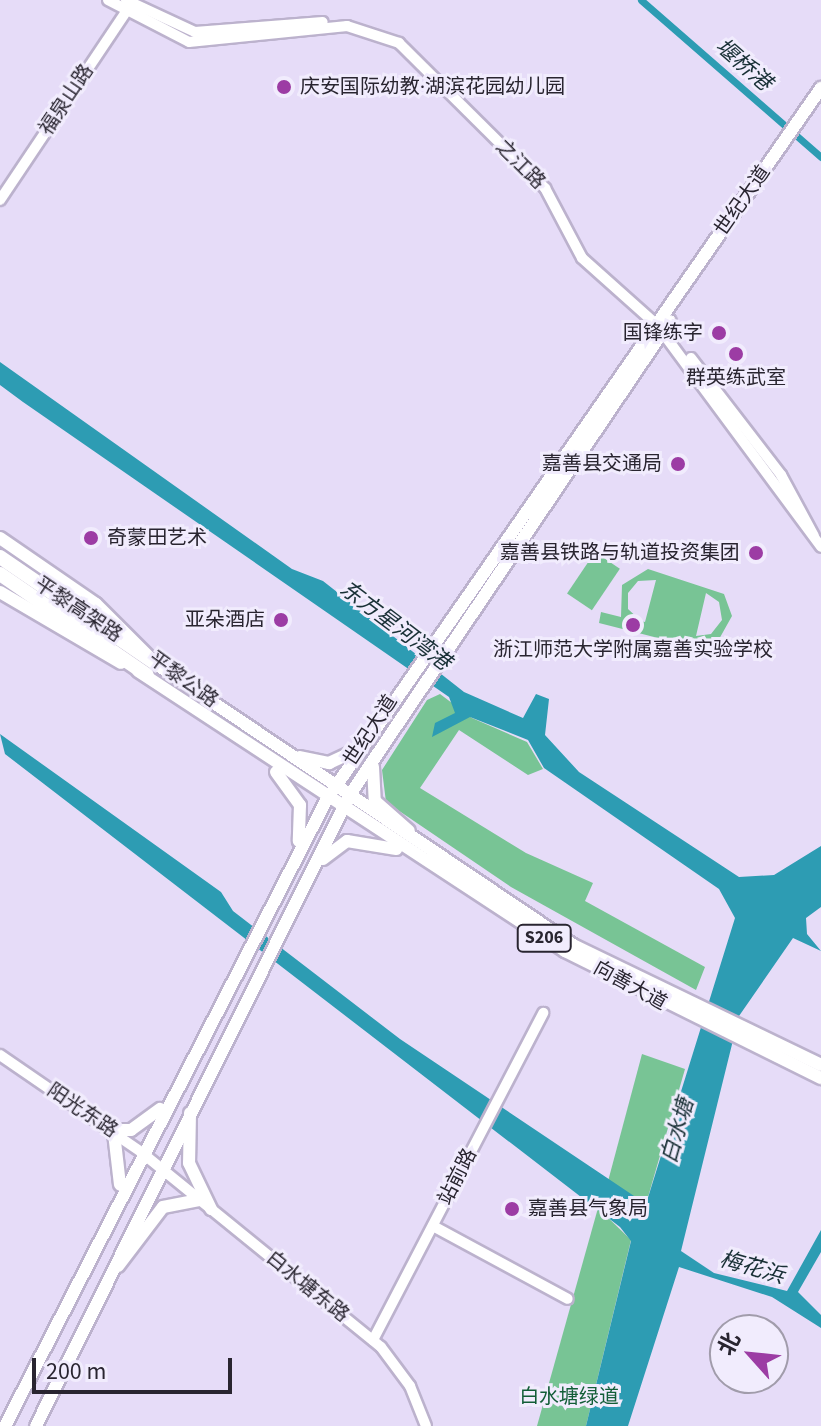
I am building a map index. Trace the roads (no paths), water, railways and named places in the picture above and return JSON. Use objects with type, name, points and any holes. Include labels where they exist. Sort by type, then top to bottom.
[{"type":"highway","name":"平黎高架路","points":[[0,557],[21,580],[151,669]]},
{"type":"highway","name":"平黎高架路","points":[[0,574],[21,580]]},
{"type":"main road","name":"世纪大道","points":[[39,1421],[349,796],[821,88]]},
{"type":"main road","name":"世纪大道","points":[[775,159],[821,96]]},
{"type":"main road","name":"世纪大道","points":[[5,1426],[141,1152],[334,786],[425,650],[661,325]]},
{"type":"main road","name":"平黎公路","points":[[0,538],[96,604],[151,669],[245,743],[327,799]]},
{"type":"main road","name":"平黎公路","points":[[0,592],[62,635],[151,669],[334,786]]},
{"type":"main road","points":[[286,753],[329,763],[364,741]]},
{"type":"main road","points":[[245,743],[300,805],[292,864]]},
{"type":"main road","points":[[377,752],[369,791],[414,847]]},
{"type":"main road","name":"向善大道","points":[[334,786],[414,847],[683,1015],[751,1050],[821,1078]]},
{"type":"main road","name":"向善大道","points":[[327,799],[414,847],[573,945],[821,1065]]},
{"type":"main road","points":[[310,874],[347,841],[414,847]]},
{"type":"main road","points":[[117,1201],[122,1172],[111,1132],[151,1119],[188,1062]]},
{"type":"main road","points":[[190,1112],[189,1163],[211,1209]]},
{"type":"main road","points":[[112,1270],[163,1207],[200,1200]]},
{"type":"street","name":"之江路","points":[[108,0],[129,4],[189,42],[347,26],[399,43],[545,188],[600,281],[661,325],[821,547]]},
{"type":"street","name":"福泉山路","points":[[0,200],[129,4]]},
{"type":"street","name":"站前路","points":[[373,1340],[543,1013]]},
{"type":"street","name":"阳光东路","points":[[0,1055],[141,1152],[162,1170]]},
{"type":"street","name":"白水塘东路","points":[[162,1170],[373,1340],[410,1386],[426,1426]]},
{"type":"street","points":[[433,1226],[568,1299]]},
{"type":"water","name":"白水塘","points":[[0,362],[292,569],[323,581],[464,692],[523,718],[536,694],[549,699],[545,735],[579,772],[739,877],[774,875],[821,846],[821,907],[806,918],[807,934],[821,951],[793,938],[739,1016],[681,1251],[714,1273],[787,1291],[821,1230],[821,1252],[798,1292],[821,1315],[821,1328],[772,1297],[679,1267],[628,1426],[586,1426],[631,1241],[620,1227],[5,754],[0,734],[221,892],[233,911],[400,1039],[646,1204],[735,918],[719,889],[544,768],[528,740],[470,717],[432,737],[435,723],[455,713],[449,697],[0,385]]},
{"type":"waterway","name":"堰桥港","points":[[641,0],[821,157]]},
{"type":"place","name":"庆安国际幼教·湖滨花园幼儿园","points":[[284,87]]},
{"type":"place","name":"国锋练字","points":[[719,333]]},
{"type":"place","name":"群英练武室","points":[[736,354]]},
{"type":"place","name":"嘉善县交通局","points":[[678,464]]},
{"type":"place","name":"奇蒙田艺术","points":[[91,538]]},
{"type":"place","name":"嘉善县铁路与轨道投资集团","points":[[756,553]]},
{"type":"place","name":"亚朵酒店","points":[[281,620]]},
{"type":"place","name":"浙江师范大学附属嘉善实验学校","points":[[633,625]]},
{"type":"place","name":"嘉善县气象局","points":[[512,1209]]},
{"type":"water label","name":"东方星河湾港","points":[[395,626]]},
{"type":"water label","name":"梅花浜","points":[[752,1268]]},
{"type":"park label","name":"白水塘绿道","points":[[569,1397]]}]
